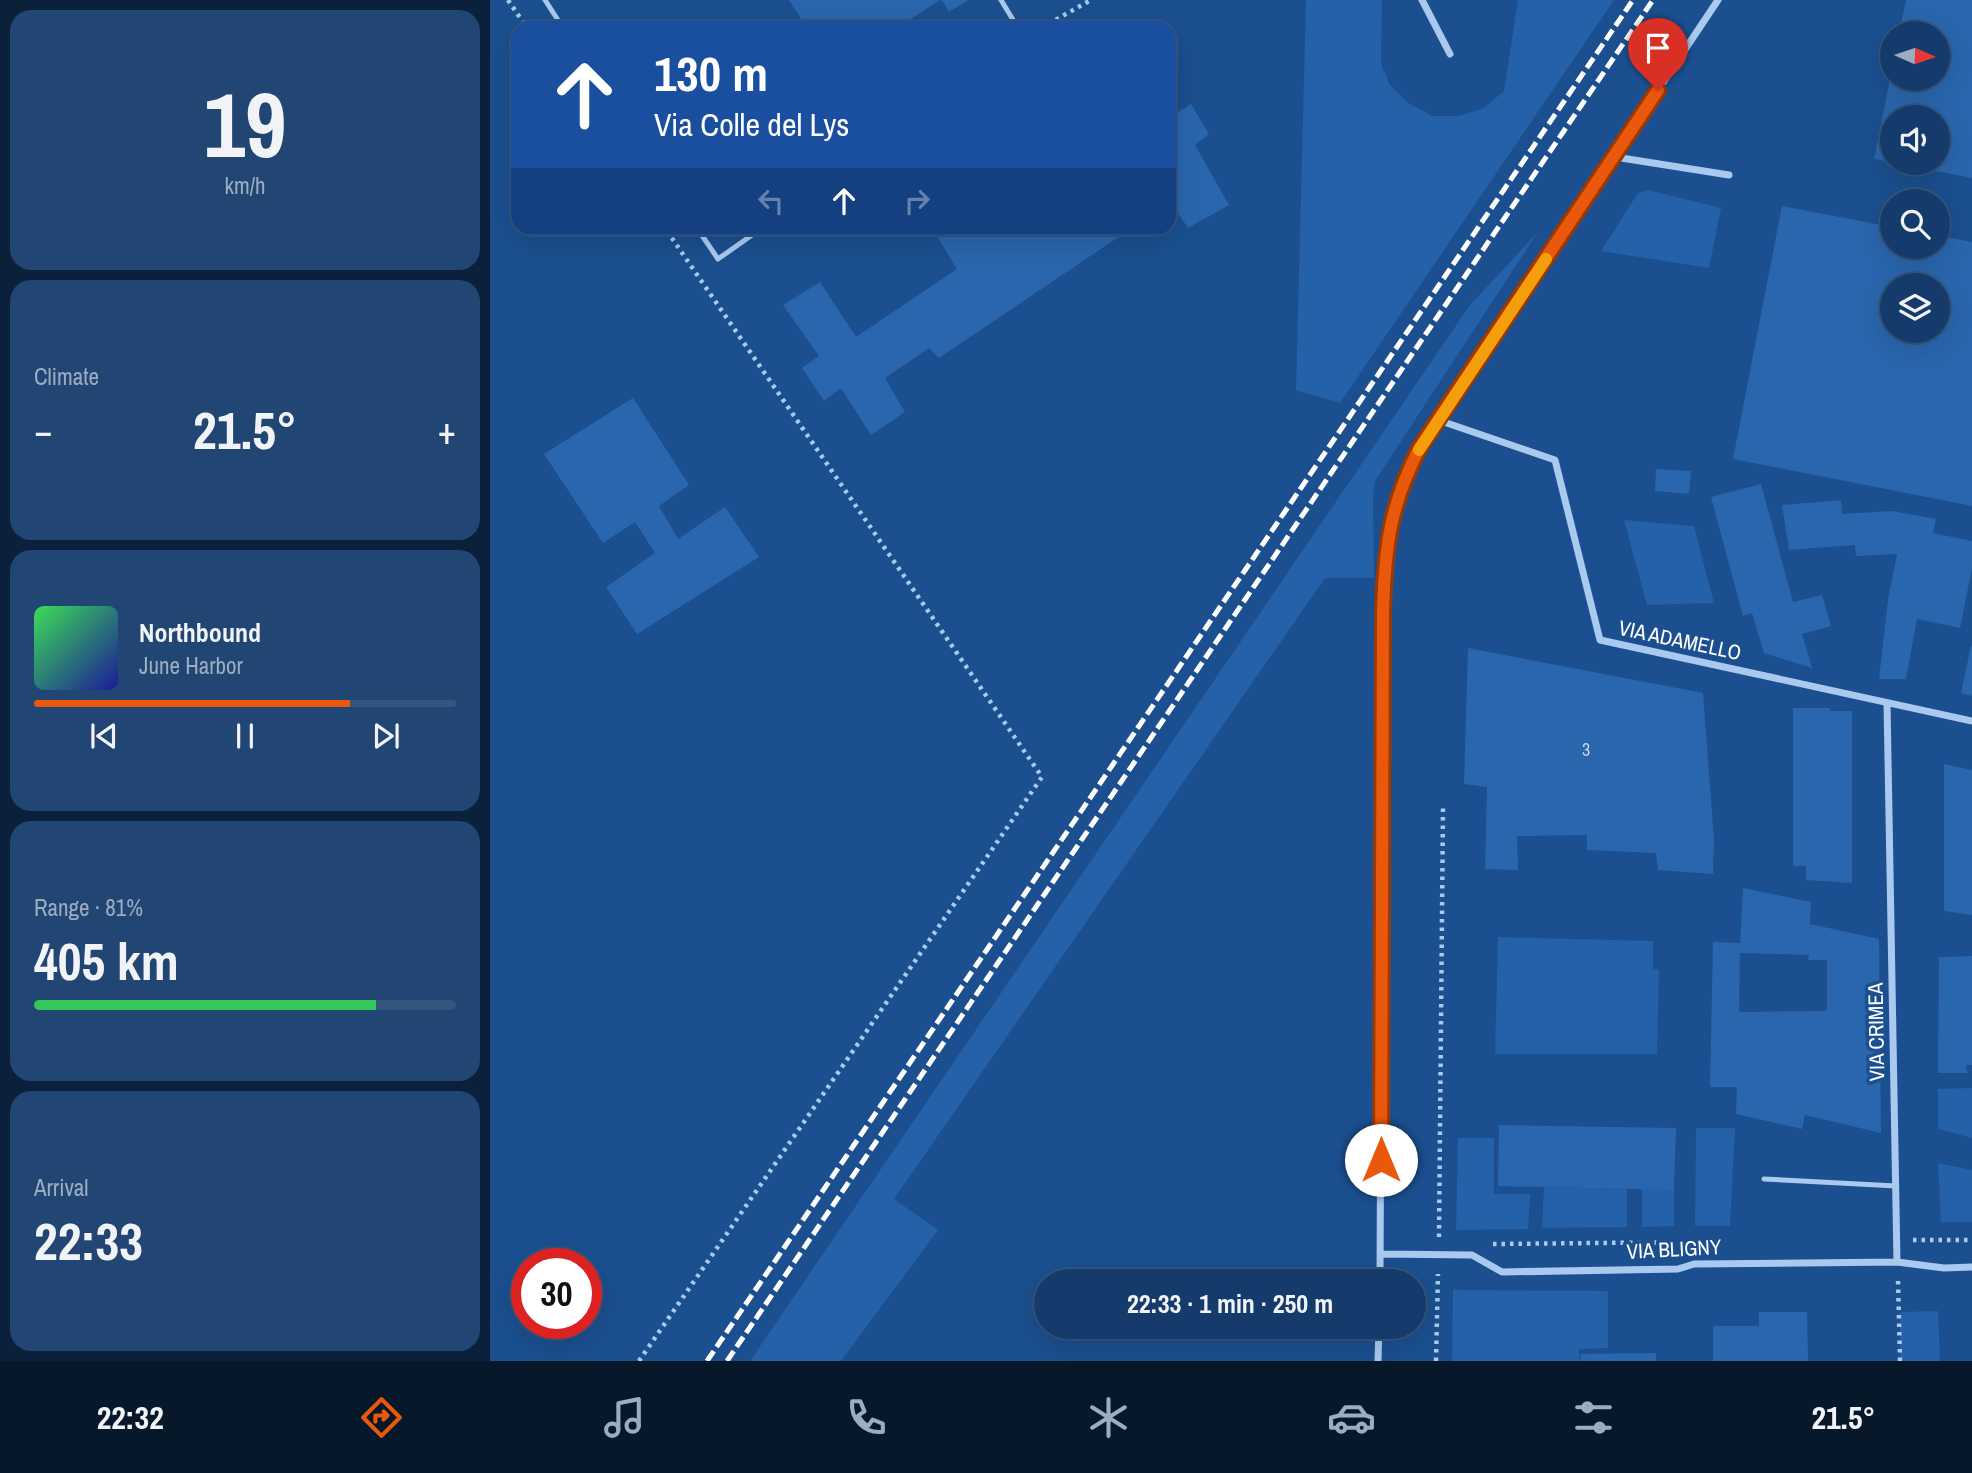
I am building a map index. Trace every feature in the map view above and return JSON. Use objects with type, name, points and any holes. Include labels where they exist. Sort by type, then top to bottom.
[{"type":"street","points":[[1422,0],[1450,54]]},
{"type":"street","points":[[1380,1269],[1384,563],[1391,520],[1404,479],[1438,420],[1718,0]]},
{"type":"street","points":[[1615,157],[1729,175]]},
{"type":"street","name":"VIA ADAMELLO","points":[[1438,420],[1555,460],[1600,640],[1972,721]]},
{"type":"street","name":"VIA CRIMEA","points":[[1888,703],[1897,1262]]},
{"type":"street","name":"VIA BLIGNY","points":[[1381,1254],[1472,1255],[1502,1272],[1678,1269],[1694,1264],[1897,1262],[1944,1268],[1972,1267]]},
{"type":"street","points":[[1378,1361],[1379,1339]]},
{"type":"lane","points":[[545,0],[558,21]]},
{"type":"lane","points":[[1001,0],[1014,21]]},
{"type":"lane","points":[[702,235],[718,259],[752,235]]},
{"type":"lane","points":[[1764,1179],[1896,1186]]},
{"type":"path","points":[[508,0],[522,21]]},
{"type":"path","points":[[1054,21],[1091,0]]},
{"type":"path","points":[[639,1361],[1042,777],[669,235]]},
{"type":"path","points":[[1436,1361],[1443,808]]},
{"type":"path","points":[[1897,1262],[1900,1361]]},
{"type":"shaded area","points":[[1306,0],[1382,0],[1381,64],[1390,85],[1407,102],[1432,116],[1459,116],[1484,108],[1504,91],[1518,0],[1614,0],[1340,403],[1296,390]]},
{"type":"shaded area","points":[[1648,190],[1721,208],[1709,268],[1601,251],[1638,193]]},
{"type":"shaded area","points":[[1538,232],[1375,481],[1374,578],[1325,578],[894,1199],[938,1230],[841,1361],[750,1361],[1470,305]]},
{"type":"shaded area","points":[[1624,520],[1694,526],[1714,603],[1647,605]]},
{"type":"shaded area","points":[[1498,937],[1653,941],[1653,969],[1659,970],[1657,1054],[1495,1054]]},
{"type":"shaded area","points":[[1972,1088],[1972,1138],[1938,1129],[1938,1089]]},
{"type":"shaded area","points":[[1696,1128],[1735,1128],[1730,1226],[1695,1226]]},
{"type":"shaded area","points":[[1458,1138],[1494,1138],[1494,1194],[1530,1194],[1528,1229],[1456,1230]]},
{"type":"shaded area","points":[[1938,1163],[1972,1170],[1972,1222],[1941,1222]]},
{"type":"shaded area","points":[[1544,1187],[1627,1189],[1627,1227],[1542,1228]]},
{"type":"shaded area","points":[[1642,1189],[1674,1190],[1674,1226],[1642,1227]]},
{"type":"shaded area","points":[[1453,1290],[1608,1291],[1608,1348],[1579,1349],[1580,1361],[1452,1361]]},
{"type":"shaded area","points":[[1938,1311],[1940,1361],[1900,1361],[1900,1312]]},
{"type":"building","points":[[789,0],[940,0],[908,21],[802,21]]},
{"type":"building","points":[[942,0],[969,0],[949,12]]},
{"type":"building","points":[[1906,0],[1972,0],[1972,178],[1950,174],[1950,105],[1885,105],[1888,91],[1950,91],[1950,21],[1902,21]]},
{"type":"building","points":[[1191,104],[1209,134],[1195,145],[1229,205],[1188,228],[1176,210],[1176,113]]},
{"type":"building","points":[[1880,129],[1880,160],[1874,159]]},
{"type":"building","points":[[1782,206],[1880,225],[1880,259],[1950,259],[1950,238],[1972,242],[1972,506],[1733,459]]},
{"type":"building","points":[[936,235],[1122,235],[939,358],[929,348],[885,378],[905,412],[871,435],[841,388],[824,401],[802,368],[819,356],[783,305],[820,282],[856,337],[957,269]]},
{"type":"building","points":[[633,398],[689,485],[659,506],[678,539],[725,507],[759,557],[637,634],[606,587],[655,553],[635,522],[603,543],[544,454]]},
{"type":"building","points":[[1656,469],[1691,471],[1689,494],[1655,491]]},
{"type":"building","points":[[1761,484],[1793,602],[1822,595],[1831,626],[1802,634],[1812,668],[1764,653],[1752,613],[1743,616],[1711,497]]},
{"type":"building","points":[[1841,500],[1842,514],[1892,511],[1936,519],[1933,533],[1972,541],[1972,568],[1960,628],[1917,619],[1906,679],[1879,679],[1888,599],[1897,554],[1856,556],[1855,545],[1789,550],[1782,505]]},
{"type":"building","points":[[1972,646],[1972,696],[1961,693]]},
{"type":"building","points":[[1468,648],[1703,693],[1714,839],[1713,874],[1658,870],[1656,853],[1587,850],[1587,835],[1517,836],[1518,870],[1485,869],[1487,787],[1464,784]]},
{"type":"building","points":[[1793,708],[1852,711],[1852,883],[1806,880],[1806,866],[1793,866]]},
{"type":"building","points":[[1944,764],[1972,770],[1972,915],[1944,911]]},
{"type":"building","points":[[1743,888],[1811,902],[1810,924],[1879,939],[1881,1133],[1805,1115],[1802,1129],[1736,1114],[1737,1087],[1710,1087],[1713,942],[1740,943]],"holes":[[[1740,953],[1809,955],[1808,960],[1827,960],[1827,1011],[1739,1012]]]},
{"type":"building","points":[[1972,956],[1972,1065],[1966,1065],[1967,1073],[1938,1073],[1939,957]]},
{"type":"building","points":[[1499,1125],[1676,1128],[1674,1190],[1498,1186]]},
{"type":"building","points":[[1759,1312],[1807,1312],[1808,1361],[1713,1361],[1713,1326],[1759,1326]]},
{"type":"building","points":[[1656,1353],[1656,1361],[1581,1361],[1581,1354]]},
{"type":"railway","points":[[707,1361],[1633,0]]},
{"type":"railway","points":[[727,1361],[1653,0]]},
{"type":"slow traffic","points":[[1419,450],[1546,259]]},
{"type":"route","points":[[1381,1160],[1383,610],[1384,563],[1391,520],[1404,479],[1420,447],[1658,90]]}]
